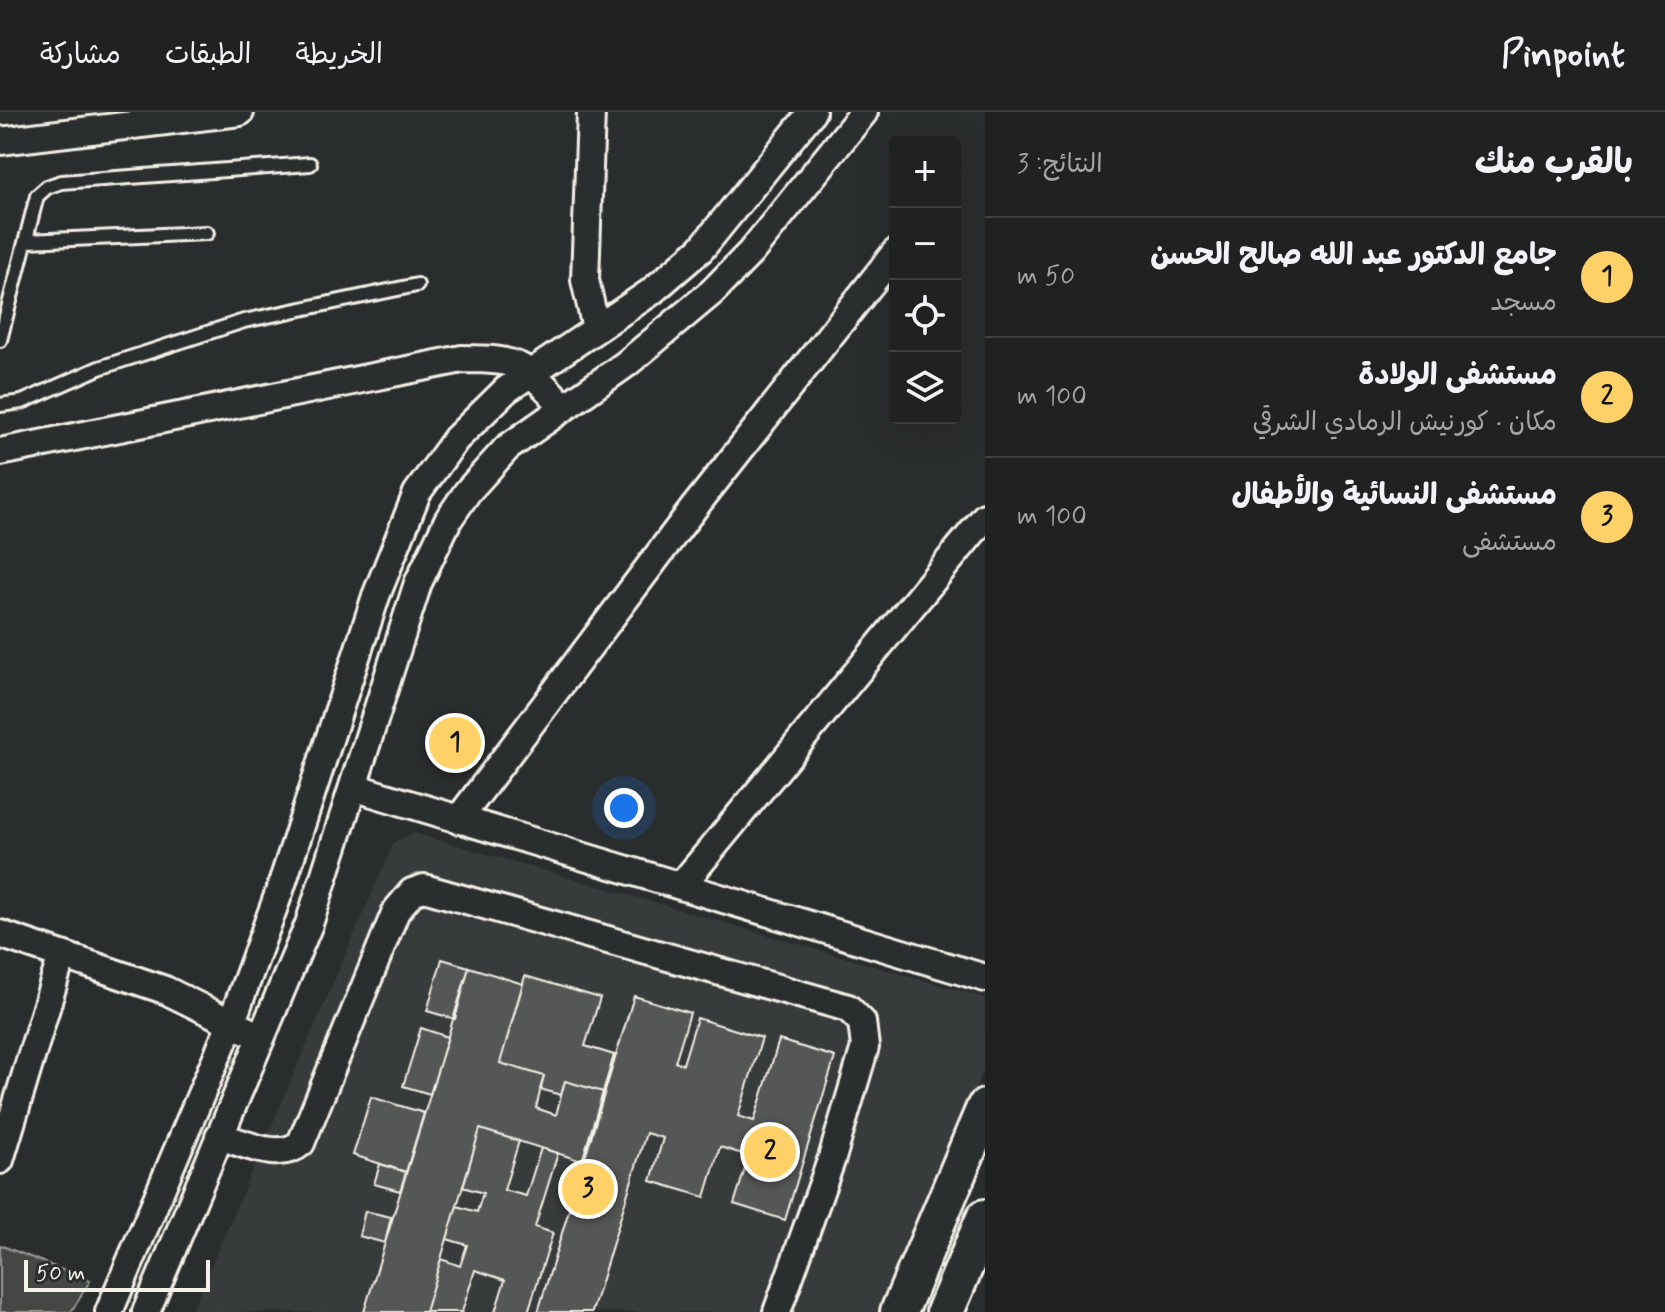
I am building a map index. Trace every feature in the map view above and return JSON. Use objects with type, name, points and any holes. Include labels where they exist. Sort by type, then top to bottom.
[{"type":"main road","points":[[899,1312],[985,1108]]},
{"type":"main road","points":[[945,1312],[985,1218]]},
{"type":"street","points":[[0,141],[240,112]]},
{"type":"street","points":[[591,112],[585,272],[587,296],[596,328]]},
{"type":"street","points":[[109,1312],[232,1021],[280,890],[350,670],[403,522],[417,493],[450,446],[480,414],[532,372],[651,292],[701,249],[812,112]]},
{"type":"street","points":[[146,1312],[309,924],[418,583],[448,520],[468,491],[507,448],[626,364],[712,292],[751,252],[864,112]]},
{"type":"street","points":[[458,820],[693,509],[889,261]]},
{"type":"street","points":[[0,452],[444,361],[498,360],[516,363],[532,372],[563,406]]},
{"type":"street","points":[[681,886],[985,517]]},
{"type":"street","points":[[353,787],[985,978]]},
{"type":"street","points":[[219,1136],[286,1153],[301,1143],[396,911],[412,892],[424,888],[848,1008],[862,1022],[865,1047],[832,1158],[777,1312]]},
{"type":"street","points":[[0,934],[186,998],[262,1039]]},
{"type":"street","points":[[0,1160],[62,955]]},
{"type":"lane","points":[[0,340],[37,196],[47,187],[61,182],[310,164]]},
{"type":"lane","points":[[27,241],[207,233]]},
{"type":"lane","points":[[0,405],[22,402],[99,368],[244,321],[417,285]]},
{"type":"shaded area","points":[[414,833],[985,998],[985,1066],[879,1312],[191,1312],[394,842]]},
{"type":"shaded area","points":[[0,1245],[90,1281],[71,1312],[0,1312]]},
{"type":"building","points":[[442,959],[469,967],[455,1019],[427,1011]]},
{"type":"building","points":[[469,967],[523,984],[500,1063],[544,1076],[536,1108],[556,1115],[565,1081],[603,1092],[582,1161],[480,1129],[425,1312],[364,1312]]},
{"type":"building","points":[[525,976],[600,998],[585,1046],[614,1055],[603,1092],[565,1081],[561,1095],[540,1089],[544,1076],[500,1063]]},
{"type":"building","points":[[634,996],[690,1013],[675,1062],[683,1064],[697,1018],[762,1038],[738,1116],[754,1121],[779,1040],[835,1057],[785,1220],[734,1204],[749,1156],[720,1147],[705,1197],[651,1181],[663,1138],[646,1133],[592,1312],[538,1312]]},
{"type":"building","points":[[421,1028],[448,1037],[430,1094],[403,1086]]},
{"type":"building","points":[[371,1097],[424,1113],[406,1172],[353,1155]]},
{"type":"building","points":[[480,1129],[519,1141],[504,1190],[526,1196],[541,1148],[558,1153],[535,1227],[553,1233],[528,1312],[495,1312],[505,1280],[475,1270],[462,1312],[425,1312],[441,1259],[460,1266],[467,1245],[447,1239],[457,1206],[477,1212],[483,1193],[463,1187]]},
{"type":"building","points":[[380,1164],[406,1172],[400,1191],[374,1184]]},
{"type":"building","points":[[365,1211],[391,1217],[385,1243],[359,1236]]},
{"type":"place","name":"جامع الدكتور عبد الله صالح الحسن","points":[[455,743]]},
{"type":"place","name":"مستشفى الولادة","points":[[770,1152]]},
{"type":"place","name":"مستشفى النسائية والأطفال","points":[[588,1189]]}]
